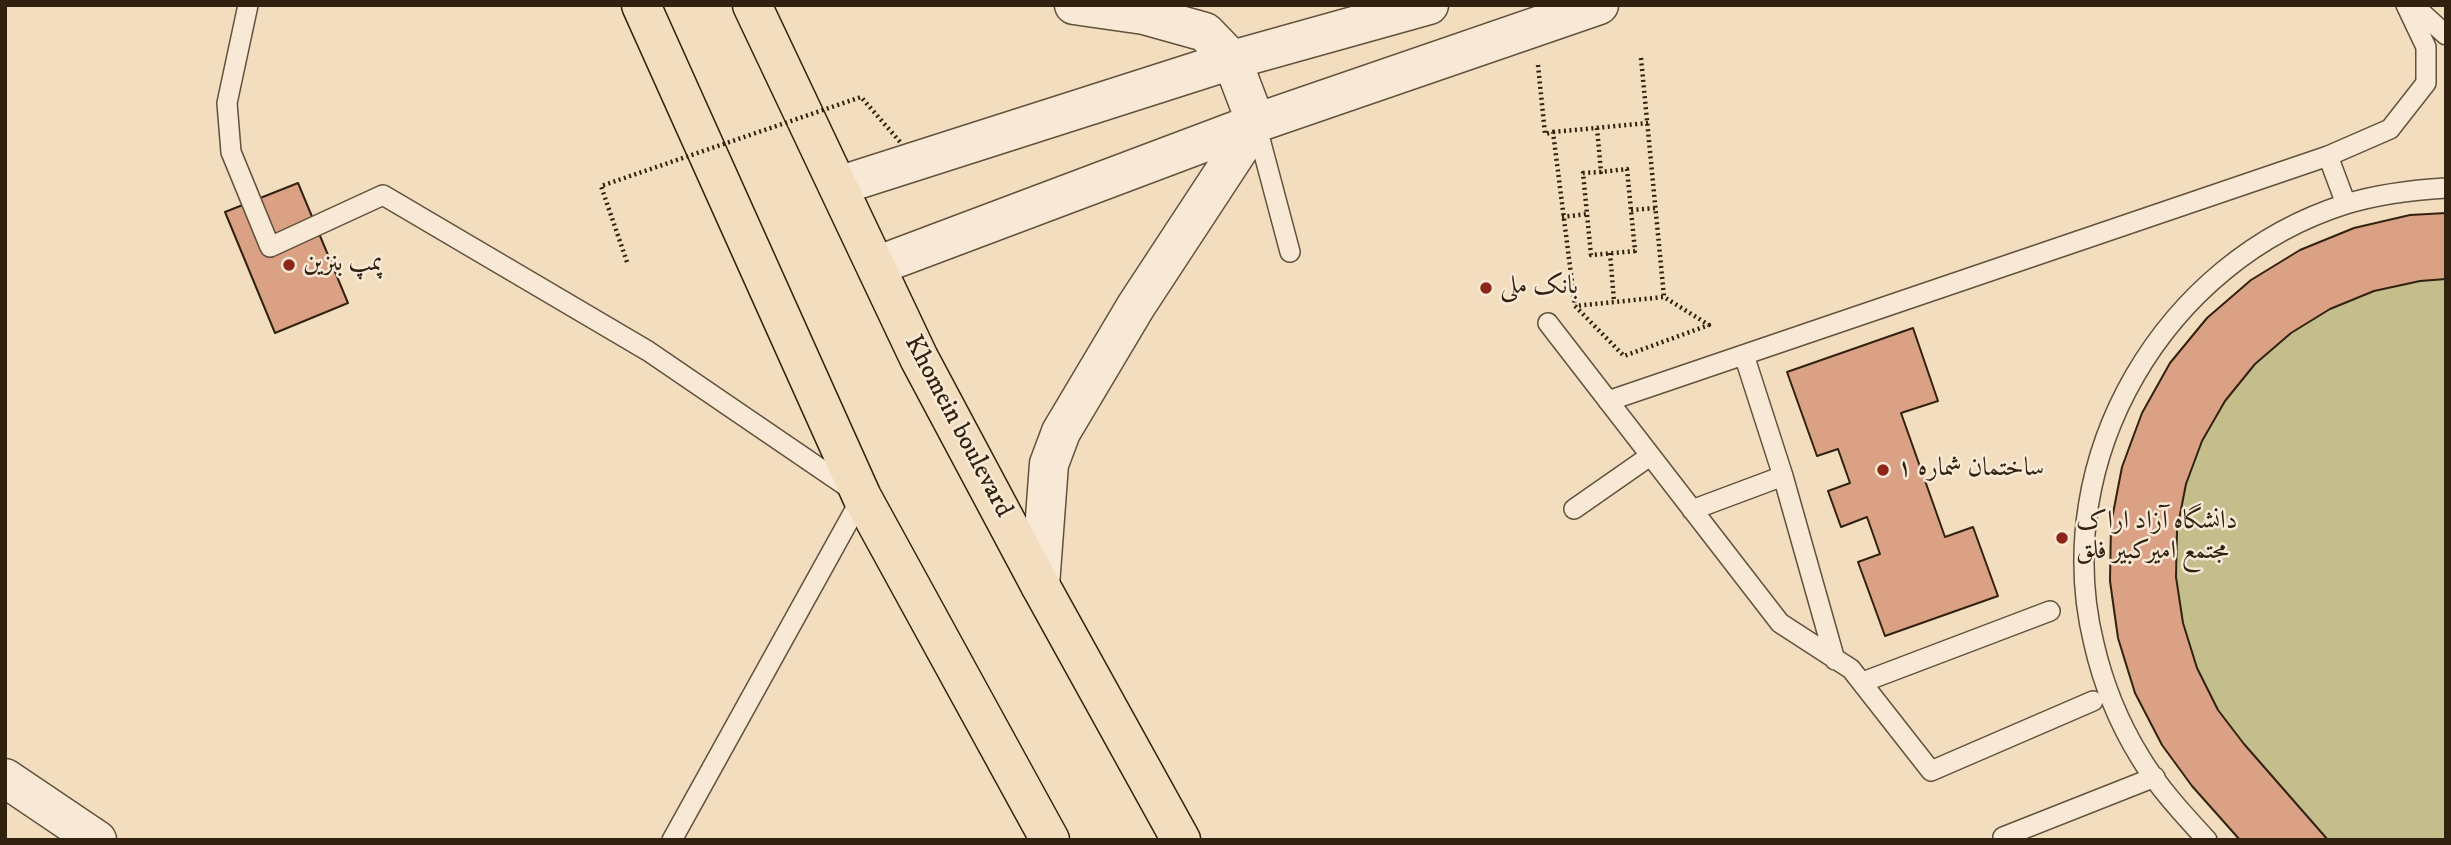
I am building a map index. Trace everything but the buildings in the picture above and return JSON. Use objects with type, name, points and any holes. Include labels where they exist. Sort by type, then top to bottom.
[{"type":"highway","points":[[641,5],[862,497],[1050,840]]},
{"type":"highway","name":"Khomein boulevard","points":[[751,5],[919,358],[1181,840]]},
{"type":"street","points":[[1074,5],[1143,15],[1205,32],[1232,60],[1256,122]]},
{"type":"street","points":[[838,186],[1232,60],[1429,5]]},
{"type":"street","points":[[876,267],[1256,122],[1599,5]]},
{"type":"street","points":[[1040,585],[1049,464],[1061,432],[1136,306],[1256,122]]},
{"type":"street","points":[[5,778],[97,840]]},
{"type":"lane","points":[[248,5],[227,103],[231,152],[270,247],[383,195],[648,351],[862,497],[672,840]]},
{"type":"lane","points":[[1608,401],[2328,156],[2390,129],[2426,83],[2426,47],[2406,5]]},
{"type":"lane","points":[[2413,5],[2446,34]]},
{"type":"lane","points":[[1256,122],[1290,252]]},
{"type":"lane","points":[[2328,156],[2346,204]]},
{"type":"lane","points":[[2207,840],[2140,757],[2112,702],[2093,644],[2085,582],[2086,521],[2098,460],[2119,402],[2150,348],[2189,301],[2236,260],[2289,228],[2346,204],[2406,191],[2446,188]]},
{"type":"lane","points":[[1548,323],[1780,623],[1851,669],[1931,771],[2093,701]]},
{"type":"lane","points":[[1744,355],[1783,476],[1835,660]]},
{"type":"lane","points":[[1574,509],[1650,456]]},
{"type":"lane","points":[[1692,509],[1783,476]]},
{"type":"lane","points":[[1863,682],[2050,611]]},
{"type":"lane","points":[[2003,837],[2155,777]]},
{"type":"path","points":[[1534,29],[1545,134],[1647,123]]},
{"type":"path","points":[[1641,58],[1664,297]]},
{"type":"path","points":[[627,262],[601,186],[861,97],[901,143]]},
{"type":"path","points":[[1597,128],[1601,172]]},
{"type":"path","points":[[1553,132],[1575,306],[1623,356],[1709,325],[1664,297],[1575,306]]},
{"type":"path","points":[[1627,169],[1631,210],[1635,251],[1591,255],[1583,173],[1627,169]]},
{"type":"path","points":[[1631,210],[1656,208]]},
{"type":"path","points":[[1562,217],[1587,214]]},
{"type":"path","points":[[1610,253],[1614,301]]},
{"type":"shaded area","points":[[2446,213],[2446,840],[2240,840],[2182,771],[2157,734],[2129,678],[2119,643],[2111,590],[2110,555],[2118,486],[2138,423],[2169,366],[2209,317],[2259,276],[2315,244],[2378,223]]},
{"type":"place","name":"پمپ بنزین","points":[[289,265]]},
{"type":"place","name":"بانک ملی","points":[[1486,288]]},
{"type":"place","name":"ساختمان شماره ۱","points":[[1883,470]]},
{"type":"place","name":"دانشگاه آزاد اراک مجتمع امیرکبیر فلق","points":[[2062,538]]}]
